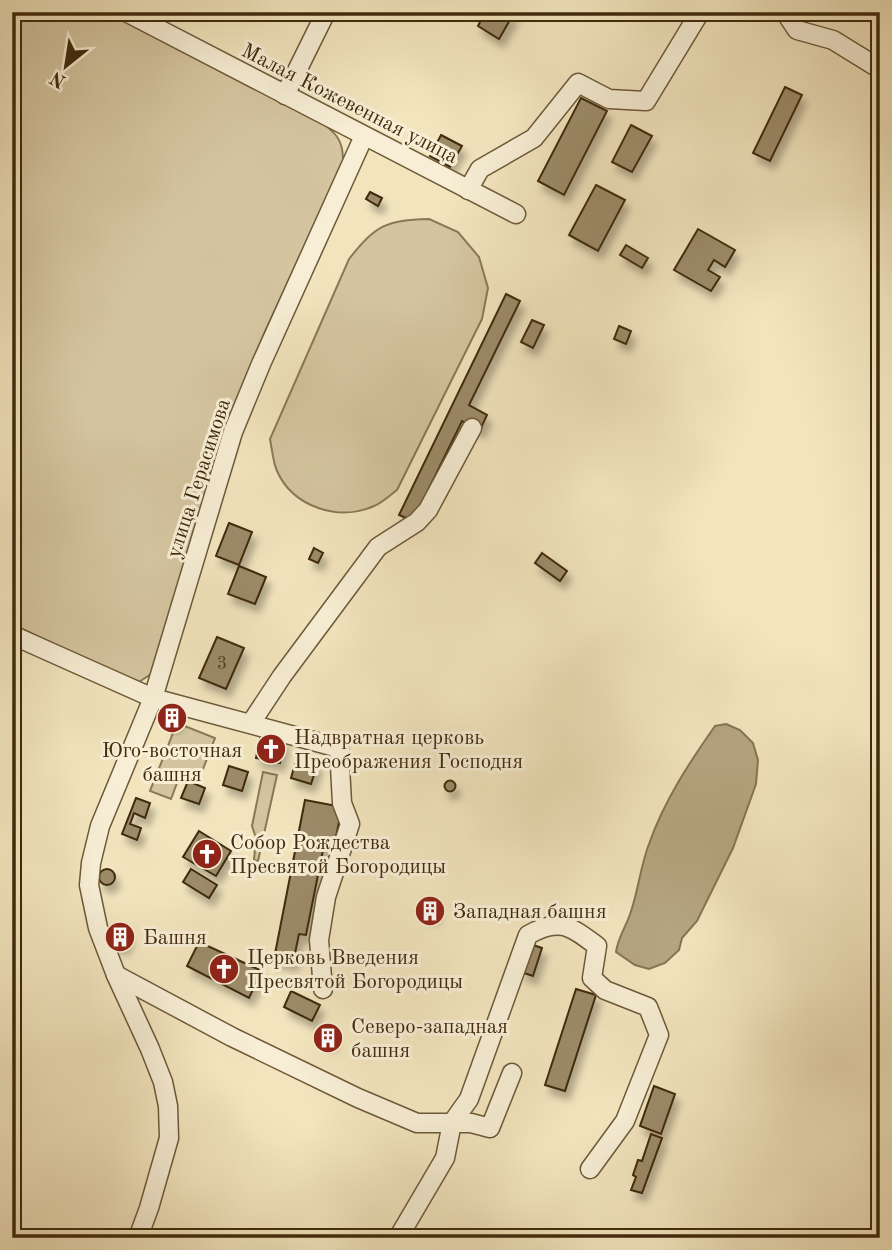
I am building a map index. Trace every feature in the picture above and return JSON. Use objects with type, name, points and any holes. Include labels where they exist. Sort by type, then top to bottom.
[{"type":"street","name":"Малая Кожевенная улица","points":[[126,12],[516,214]]},
{"type":"street","points":[[285,95],[326,12]]},
{"type":"street","points":[[468,190],[480,169],[534,138],[578,83],[609,99],[646,102],[700,12]]},
{"type":"street","points":[[785,12],[797,30],[833,40],[880,69]]},
{"type":"street","name":"улица Герасимова","points":[[138,1238],[169,1138],[169,1123],[163,1082],[116,975],[92,908],[89,885],[91,863],[100,826],[153,698],[233,432],[364,136]]},
{"type":"street","points":[[251,723],[282,676],[378,547],[417,522],[428,510],[472,428]]},
{"type":"street","points":[[12,635],[153,698],[339,748],[342,803],[350,824],[326,897],[319,940],[323,989]]},
{"type":"street","points":[[398,1238],[445,1158],[453,1123],[469,1099],[528,935],[546,925],[570,926],[597,946],[592,978],[606,990],[648,1007],[659,1035],[625,1121],[590,1169]]},
{"type":"street","points":[[116,975],[232,1038],[416,1123],[471,1123],[489,1128],[512,1073]]},
{"type":"shaded area","points":[[19,12],[109,12],[316,118],[333,132],[342,148],[343,163],[264,334],[213,455],[204,502],[158,658],[151,674],[139,682],[125,678],[12,624],[12,27]]},
{"type":"shaded area","points":[[429,219],[458,232],[479,257],[488,288],[482,319],[397,490],[377,505],[360,511],[318,508],[294,494],[284,483],[276,467],[270,439],[349,259],[367,239],[383,227],[402,221]]},
{"type":"shaded area","points":[[177,723],[215,738],[198,782],[180,775],[171,799],[150,791]]},
{"type":"shaded area","points":[[726,724],[740,730],[753,743],[758,760],[756,784],[733,848],[697,921],[682,938],[679,950],[665,963],[649,969],[635,965],[616,952],[632,908],[649,844],[662,813],[687,768],[715,726]]},
{"type":"shaded area","points":[[263,772],[277,775],[258,861],[254,860],[256,838],[252,826]]},
{"type":"building","points":[[485,12],[514,13],[499,39],[478,26]]},
{"type":"building","points":[[785,87],[802,95],[770,161],[753,153]]},
{"type":"building","points":[[581,98],[607,111],[564,195],[538,181]]},
{"type":"building","points":[[631,125],[652,136],[632,172],[612,162]]},
{"type":"building","points":[[441,135],[462,146],[450,167],[430,156]]},
{"type":"building","points":[[596,185],[625,200],[598,251],[569,235]]},
{"type":"building","points":[[370,192],[382,198],[378,206],[366,199]]},
{"type":"building","points":[[698,229],[735,250],[725,267],[714,260],[708,270],[720,277],[711,291],[674,270]]},
{"type":"building","points":[[626,245],[648,258],[642,268],[620,255]]},
{"type":"building","points":[[506,294],[520,301],[469,405],[487,415],[480,430],[462,421],[413,521],[399,515]]},
{"type":"building","points":[[532,320],[544,325],[533,348],[521,342]]},
{"type":"building","points":[[619,326],[631,331],[626,344],[614,339]]},
{"type":"building","points":[[229,523],[252,532],[239,565],[216,556]]},
{"type":"building","points":[[314,548],[323,553],[318,563],[309,559]]},
{"type":"building","points":[[542,553],[567,571],[560,581],[535,563]]},
{"type":"building","points":[[239,566],[266,577],[255,604],[228,594]]},
{"type":"building","points":[[217,637],[244,648],[226,689],[199,678]]},
{"type":"building","name":"Юго-восточная башня","points":[[172,712],[178,718],[172,724],[166,718]]},
{"type":"building","name":"Надвратная церковь Преображения Господня","points":[[261,735],[285,740],[280,763],[256,758]]},
{"type":"building","points":[[307,760],[318,763],[311,784],[291,778],[295,764],[305,767]]},
{"type":"building","points":[[229,766],[248,772],[242,791],[223,785]]},
{"type":"building","points":[[188,781],[205,788],[199,804],[181,798]]},
{"type":"building","points":[[450,781],[454,782],[454,790],[450,791],[446,790],[445,786],[446,782]]},
{"type":"building","points":[[136,798],[150,803],[145,818],[134,813],[130,824],[141,828],[137,840],[122,834]]},
{"type":"building","points":[[305,800],[342,807],[335,842],[325,840],[306,935],[299,934],[293,963],[274,959]]},
{"type":"building","name":"Собор Рождества Пресвятой Богородицы","points":[[199,831],[231,851],[216,876],[183,857]]},
{"type":"building","points":[[107,869],[113,871],[113,883],[107,885],[101,883],[99,877],[101,871]]},
{"type":"building","points":[[191,869],[217,885],[209,898],[183,882]]},
{"type":"building","name":"Западная башня","points":[[430,904],[436,910],[430,916],[424,910]]},
{"type":"building","name":"Башня","points":[[116,925],[124,928],[128,934],[123,947],[110,942]]},
{"type":"building","name":"Церковь Введения Пресвятой Богородицы","points":[[199,942],[262,971],[249,998],[187,966]]},
{"type":"building","points":[[530,944],[542,948],[533,976],[521,972]]},
{"type":"building","points":[[576,989],[596,995],[565,1091],[545,1085]]},
{"type":"building","points":[[291,991],[320,1005],[312,1021],[284,1007]]},
{"type":"building","name":"Северо-западная башня","points":[[328,1033],[332,1034],[332,1042],[328,1043],[324,1042],[323,1038],[324,1034]]},
{"type":"building","points":[[654,1086],[675,1094],[661,1134],[640,1126]]},
{"type":"building","points":[[651,1134],[662,1138],[642,1193],[631,1190],[636,1177],[633,1175],[638,1160],[642,1161]]},
{"type":"place","name":"Юго-восточная башня","points":[[172,718]]},
{"type":"place","name":"Надвратная церковь Преображения Господня","points":[[271,749]]},
{"type":"place","name":"Собор Рождества Пресвятой Богородицы","points":[[207,854]]},
{"type":"place","name":"Западная башня","points":[[430,911]]},
{"type":"place","name":"Башня","points":[[120,937]]},
{"type":"place","name":"Церковь Введения Пресвятой Богородицы","points":[[224,969]]},
{"type":"place","name":"Северо-западная башня","points":[[328,1038]]}]
